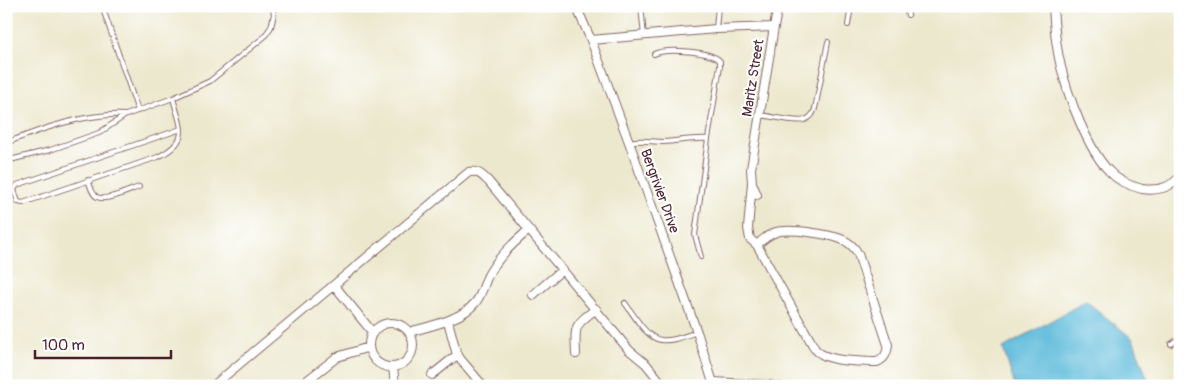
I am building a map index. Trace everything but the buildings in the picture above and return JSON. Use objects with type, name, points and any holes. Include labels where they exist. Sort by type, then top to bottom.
[{"type":"street","name":"Bergrivier Drive","points":[[576,6],[591,40],[629,142],[714,383]]},
{"type":"street","points":[[774,27],[778,6]]},
{"type":"street","points":[[1053,6],[1061,66],[1072,102],[1101,161],[1120,181],[1134,187],[1151,190],[1164,188],[1176,182],[1180,177]]},
{"type":"street","name":"Maritz Street","points":[[591,40],[716,29],[774,27],[751,169],[752,183],[757,195]]},
{"type":"street","points":[[213,386],[469,172],[476,171],[480,173],[529,230],[629,350],[646,364],[664,386]]},
{"type":"street","points":[[752,183],[748,228],[750,239],[757,245],[819,354],[831,358],[877,362],[882,360],[888,351],[888,345],[854,246],[840,238],[794,231],[778,232],[769,235],[757,245]]},
{"type":"street","points":[[409,332],[448,321],[475,304],[489,273],[499,259],[508,248],[529,230]]},
{"type":"street","points":[[533,295],[562,270]]},
{"type":"street","points":[[334,285],[373,332]]},
{"type":"street","points":[[576,354],[576,326],[596,309]]},
{"type":"street","points":[[448,321],[457,356],[483,386]]},
{"type":"street","points":[[391,322],[398,324],[409,332],[412,339],[411,353],[408,359],[402,364],[393,366],[381,364],[375,360],[369,346],[373,332],[384,324],[391,322]]},
{"type":"street","points":[[300,386],[338,357],[350,351],[369,346]]},
{"type":"street","points":[[432,375],[457,356]]},
{"type":"street","points":[[393,366],[395,386]]},
{"type":"lane","points":[[102,6],[138,111]]},
{"type":"lane","points":[[6,161],[50,150],[99,133],[126,115],[174,98],[210,81],[264,37],[271,27],[274,14],[272,6]]},
{"type":"lane","points":[[641,6],[644,36]]},
{"type":"lane","points":[[716,29],[718,6]]},
{"type":"lane","points":[[848,26],[851,6]]},
{"type":"lane","points":[[905,6],[908,15]]},
{"type":"lane","points":[[760,115],[801,121],[810,117],[814,112],[816,104],[828,42]]},
{"type":"lane","points":[[654,54],[668,50],[687,52],[713,55],[720,61],[695,235],[701,257]]},
{"type":"lane","points":[[174,98],[181,129],[178,143],[170,151],[158,157],[23,203],[18,202],[14,190],[17,185],[181,129]]},
{"type":"lane","points":[[6,143],[76,120],[108,114],[126,115]]},
{"type":"lane","points":[[629,142],[641,140],[665,142],[696,138],[708,139]]},
{"type":"lane","points":[[88,180],[94,195],[100,198],[115,196],[139,187]]},
{"type":"lane","points":[[625,303],[648,333],[658,339],[663,341],[697,332]]},
{"type":"lane","points":[[1171,344],[1180,338]]},
{"type":"lane","points":[[714,383],[769,383],[785,386]]},
{"type":"water","points":[[1086,301],[1133,339],[1150,386],[1015,386],[1003,348]]}]
